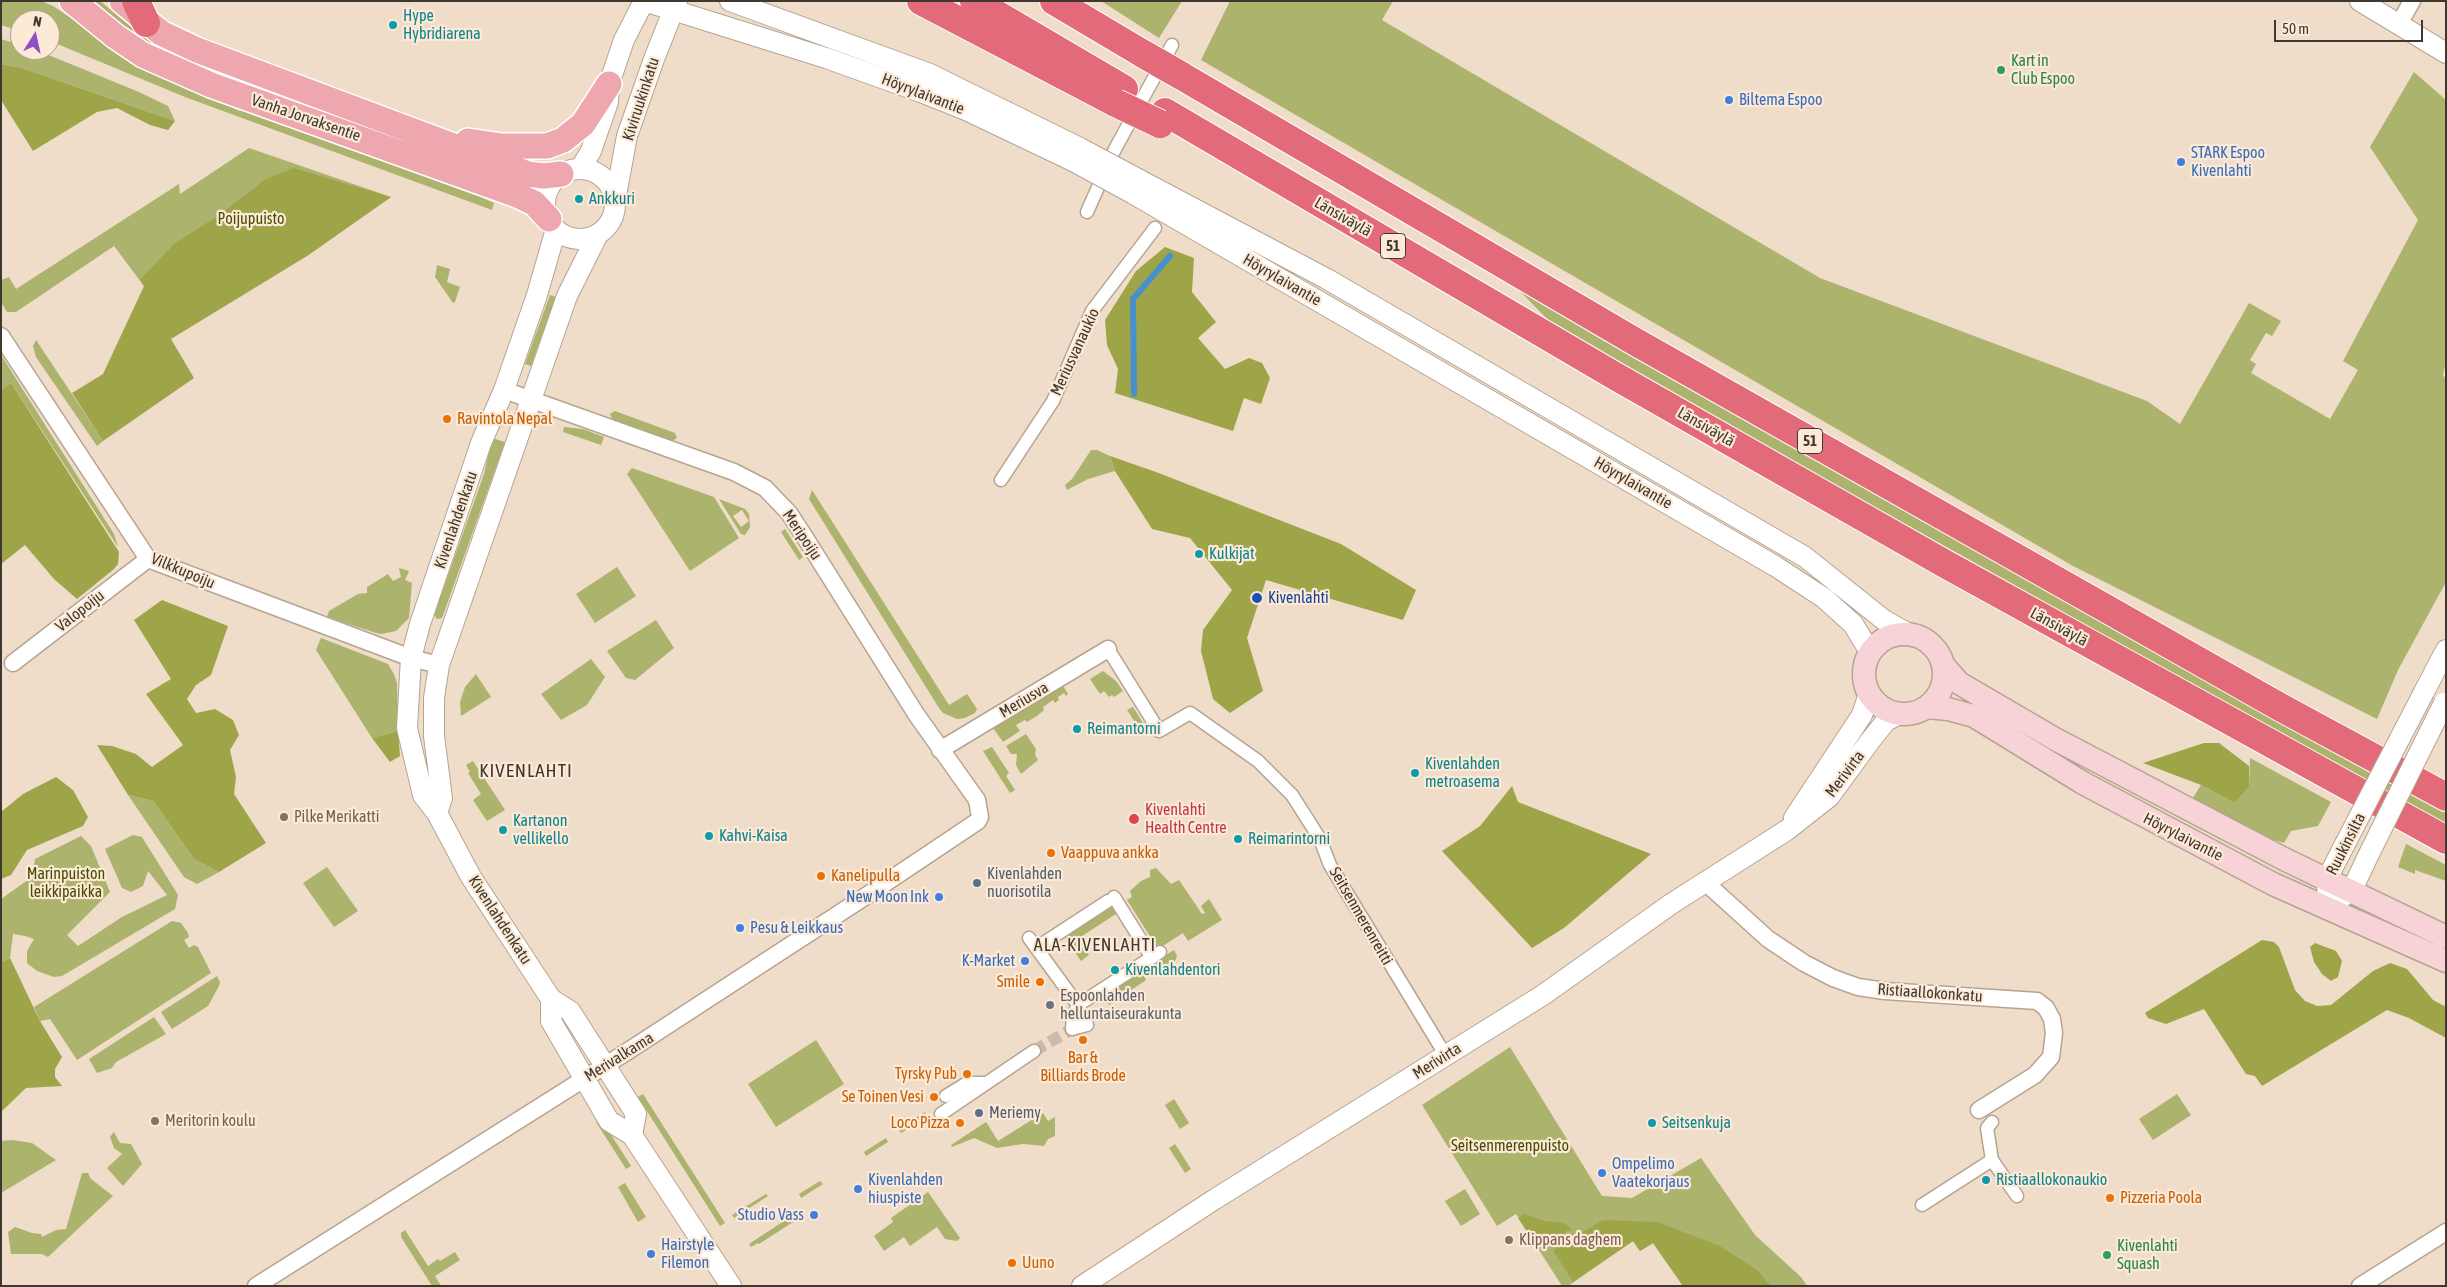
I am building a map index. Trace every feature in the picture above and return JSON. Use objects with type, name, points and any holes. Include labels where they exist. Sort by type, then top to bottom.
[{"type":"highway","points":[[921,1],[1120,96]]},
{"type":"highway","name":"Länsiväylä","points":[[974,1],[1120,96],[1282,181],[1930,555],[2446,840]]},
{"type":"highway","name":"51","points":[[1054,1],[1660,355],[2280,707],[2446,797]]},
{"type":"main road","name":"Vanha Jorvaksentie","points":[[72,1],[142,55],[211,85],[517,195],[534,203],[552,224]]},
{"type":"main road","name":"Vanha Jorvaksentie","points":[[122,1],[141,12],[161,33],[197,50],[420,132],[458,150],[528,174],[571,171]]},
{"type":"main road","points":[[420,132],[502,146],[547,146],[563,140],[582,124],[609,84]]},
{"type":"main road","points":[[1909,634],[1921,637],[1932,644],[1944,666],[1941,689],[1927,707],[1909,714],[1899,714],[1882,707],[1869,694],[1864,680],[1864,666],[1870,652],[1880,641],[1894,635],[1909,634]]},
{"type":"main road","name":"Höyrylaivantie","points":[[1944,666],[1959,684],[2055,739],[2284,859],[2352,890],[2446,937]]},
{"type":"main road","name":"Höyrylaivantie","points":[[1927,707],[1948,708],[1974,716],[2142,816],[2273,884],[2446,961]]},
{"type":"street","name":"Höyrylaivantie","points":[[644,1],[675,6],[922,92],[1076,155]]},
{"type":"street","name":"Kiviruukinkatu","points":[[571,171],[591,151],[608,102],[609,84],[624,40],[644,1]]},
{"type":"street","name":"Höyrylaivantie","points":[[730,1],[930,74],[1135,186],[1327,279],[1805,557],[1884,620],[1909,634]]},
{"type":"street","points":[[2360,1],[2446,52]]},
{"type":"street","points":[[2399,24],[2412,1]]},
{"type":"street","name":"Kiviruukinkatu","points":[[615,200],[627,136],[675,6]]},
{"type":"street","points":[[1087,212],[1115,150],[1172,46]]},
{"type":"street","points":[[571,171],[593,171],[604,178],[611,188],[615,200],[613,213],[608,225],[598,234],[581,239],[573,238],[552,224],[545,202],[547,191],[553,181],[571,171]]},
{"type":"street","name":"Höyrylaivantie","points":[[1135,186],[1775,566],[1824,598],[1853,624],[1870,652]]},
{"type":"street","name":"Kivenlahdenkatu","points":[[552,224],[540,289],[504,390],[481,443],[420,624],[411,658],[407,728],[423,795],[437,814],[471,877],[551,999],[570,1011],[636,1114],[632,1135]]},
{"type":"street","name":"Meriusvanaukio","points":[[1001,480],[1053,401],[1092,311],[1155,228]]},
{"type":"street","name":"Kivenlahdenkatu","points":[[437,814],[442,798],[434,736],[434,698],[439,665],[571,286],[598,234]]},
{"type":"street","name":"Vilkkupoiju","points":[[1,336],[148,559],[411,658],[439,665]]},
{"type":"street","name":"Meripoiju","points":[[504,390],[734,472],[765,488],[789,513],[940,750],[977,800],[980,812],[978,821]]},
{"type":"street","name":"Valopoiju","points":[[12,662],[148,559]]},
{"type":"street","name":"Meriusva","points":[[940,750],[1108,649]]},
{"type":"street","name":"Seitsenmerenreitti","points":[[1108,649],[1159,732],[1190,713],[1258,761],[1292,795],[1320,839],[1335,874],[1446,1056]]},
{"type":"street","name":"Ruukinsilta","points":[[2328,907],[2327,879],[2446,650]]},
{"type":"street","name":"Merivirta","points":[[1787,830],[1862,715],[1869,694]]},
{"type":"street","name":"Ruukinsilta","points":[[2328,907],[2352,890],[2445,702]]},
{"type":"street","name":"Merivirta","points":[[1082,1286],[1215,1199],[1543,994],[1705,882],[1787,830],[1830,797],[1870,741],[1886,722],[1899,714]]},
{"type":"street","name":"Merivalkama","points":[[256,1286],[606,1066],[978,821]]},
{"type":"street","name":"Ristiaallokonkatu","points":[[1705,882],[1768,939],[1833,978],[1858,986],[1884,991],[2037,1001],[2046,1008],[2052,1019],[2054,1033],[2051,1057],[2035,1075],[1979,1110]]},
{"type":"street","points":[[1078,1005],[1033,943],[1111,899],[1156,955],[1078,1005],[1073,1016],[1072,1029],[1087,1025],[1078,1005]]},
{"type":"street","name":"Kivenlahdenkatu","points":[[551,999],[551,1021],[609,1121],[632,1135],[731,1286]]},
{"type":"street","points":[[941,1114],[1034,1052]]},
{"type":"street","points":[[946,1096],[966,1083],[986,1083]]},
{"type":"street","points":[[1992,1122],[1987,1128],[1992,1160],[2016,1196]]},
{"type":"street","points":[[1922,1205],[1992,1160]]},
{"type":"street","points":[[2360,1286],[2446,1232]]},
{"type":"green space","points":[[1,1],[41,1],[59,10],[10,10],[10,28],[1,25]]},
{"type":"green space","points":[[86,1],[100,1],[141,35],[185,58],[459,159],[501,182],[161,56]]},
{"type":"green space","points":[[1101,1],[1182,1],[1159,38]]},
{"type":"green space","points":[[1230,1],[1393,1],[1382,20],[1820,278],[2147,401],[2180,424],[2249,303],[2281,321],[2272,336],[2266,333],[2250,360],[2256,364],[2251,373],[2330,419],[2358,370],[2343,361],[2418,220],[2370,147],[2414,72],[2446,100],[2446,361],[2443,375],[2446,380],[2446,582],[2398,670],[2377,719],[2073,566],[1201,60]]},
{"type":"green space","points":[[60,11],[155,73],[183,86],[240,111],[241,108],[483,198],[494,203],[492,210],[185,97],[60,45]]},
{"type":"green space","points":[[1,39],[10,42],[10,60],[60,60],[168,106],[175,121],[22,68],[1,64]]},
{"type":"green space","points":[[1,64],[22,68],[175,121],[168,130],[150,125],[117,108],[97,112],[33,151],[1,100]]},
{"type":"green space","name":"Poijupuisto","points":[[249,148],[391,197],[307,256],[144,286],[114,246],[16,312],[7,312],[1,302],[1,280],[9,277],[16,289],[179,184],[180,194]]},
{"type":"green space","name":"Poijupuisto","points":[[293,168],[391,197],[307,256],[171,339],[194,378],[103,441],[72,393],[103,374],[144,286],[140,280],[174,244],[219,215],[266,179]]},
{"type":"green space","points":[[1165,247],[1194,258],[1192,292],[1216,322],[1198,338],[1225,369],[1249,358],[1262,363],[1270,378],[1261,404],[1244,398],[1233,431],[1115,393],[1118,369],[1107,345],[1105,320],[1136,271]]},
{"type":"green space","points":[[437,265],[450,269],[447,282],[460,287],[453,303],[435,277]]},
{"type":"green space","points":[[1518,289],[2125,635],[2446,813],[2446,826],[1762,444],[1570,334],[1549,321]]},
{"type":"green space","points":[[550,295],[556,297],[531,366],[525,364]]},
{"type":"green space","points":[[36,340],[103,441],[97,446],[36,357],[33,346]]},
{"type":"green space","points":[[1,355],[114,534],[118,547],[11,383],[1,390]]},
{"type":"green space","points":[[11,383],[119,552],[118,564],[114,569],[77,599],[54,579],[25,545],[1,564],[1,390]]},
{"type":"green space","points":[[615,411],[675,433],[677,438],[672,441],[612,419],[610,414]]},
{"type":"green space","points":[[564,427],[583,429],[604,437],[601,445],[563,432]]},
{"type":"green space","points":[[492,438],[505,442],[442,618],[437,619],[434,615],[484,474]]},
{"type":"green space","points":[[1091,450],[1097,450],[1110,456],[1115,471],[1088,479],[1067,490],[1065,485],[1072,479]]},
{"type":"green space","points":[[1110,456],[1341,544],[1416,590],[1403,620],[1266,580],[1247,638],[1263,691],[1230,713],[1213,699],[1201,651],[1203,630],[1232,590],[1190,538],[1152,529],[1115,471]]},
{"type":"green space","points":[[632,468],[714,497],[739,538],[690,571],[627,474]]},
{"type":"green space","points":[[812,490],[949,705],[967,694],[977,709],[975,713],[965,718],[957,719],[943,713],[939,708],[809,499]]},
{"type":"green space","points":[[719,499],[745,509],[749,514],[750,527],[745,535],[741,534]],"holes":[[[742,510],[749,521],[741,527],[733,516]]]},
{"type":"green space","points":[[785,529],[803,557],[799,560],[781,532]]},
{"type":"green space","points":[[617,567],[636,596],[595,623],[576,594]]},
{"type":"green space","points":[[399,568],[409,571],[405,580],[412,583],[409,618],[396,631],[382,634],[376,633],[327,617],[329,611],[358,594],[367,593],[367,587],[388,574],[393,581],[401,577]]},
{"type":"green space","points":[[162,600],[228,626],[211,675],[196,685],[187,699],[196,713],[215,709],[233,720],[239,735],[230,750],[236,777],[234,794],[266,843],[219,872],[194,859],[153,801],[128,795],[97,745],[112,746],[136,754],[152,767],[183,745],[146,694],[171,679],[134,620]]},
{"type":"green space","points":[[656,620],[674,648],[635,680],[626,678],[607,651]]},
{"type":"green space","points":[[321,638],[388,664],[397,683],[398,731],[372,738],[316,650]]},
{"type":"green space","points":[[591,659],[605,677],[587,705],[561,720],[541,694]]},
{"type":"green space","points":[[1103,671],[1116,681],[1123,691],[1114,697],[1112,695],[1109,697],[1104,691],[1100,694],[1090,679]]},
{"type":"green space","points":[[476,674],[491,697],[461,716],[460,702],[465,687]]},
{"type":"green space","points":[[1062,684],[1068,694],[1066,696],[1064,693],[1058,697],[1059,700],[1055,703],[1053,700],[1043,707],[1044,710],[1037,716],[1027,722],[1025,720],[1016,725],[1020,731],[1003,742],[993,728]]},
{"type":"green space","points":[[1133,707],[1146,728],[1141,731],[1127,710]]},
{"type":"green space","points":[[398,731],[400,756],[390,762],[372,738]]},
{"type":"green space","points":[[1026,734],[1036,749],[1035,755],[1038,760],[1021,774],[1016,765],[1017,754],[1011,754],[1006,746]]},
{"type":"green space","points":[[2204,743],[2219,743],[2249,766],[2249,787],[2235,803],[2201,785],[2143,763]]},
{"type":"green space","points":[[992,747],[1009,773],[1006,776],[1015,790],[1010,793],[983,751]]},
{"type":"green space","points":[[2250,758],[2331,802],[2318,826],[2291,831],[2284,843],[2257,835],[2191,801],[2201,785],[2235,803],[2249,787]]},
{"type":"green space","points":[[473,761],[505,810],[487,821],[473,800],[481,794],[468,773],[470,772],[466,765]]},
{"type":"green space","points":[[56,777],[73,790],[88,817],[83,826],[27,850],[11,875],[1,879],[1,812],[23,794]]},
{"type":"green space","points":[[1512,786],[1518,802],[1651,854],[1564,928],[1532,948],[1442,851],[1480,826]]},
{"type":"green space","points":[[128,795],[153,801],[194,859],[219,872],[197,884],[184,877]]},
{"type":"green space","name":"Marinpuiston leikkipaikka","points":[[133,835],[142,837],[178,895],[175,909],[62,976],[54,977],[37,971],[27,963],[27,951],[34,939],[25,936],[13,934],[10,958],[1,962],[1,899],[32,877],[35,859],[81,836],[91,846],[110,892],[67,935],[78,946],[122,917],[167,895],[148,871],[143,886],[131,892],[122,888],[105,849]]},
{"type":"green space","points":[[2406,844],[2446,865],[2446,881],[2415,870],[2415,874],[2398,867]]},
{"type":"green space","points":[[327,867],[358,911],[334,927],[303,883]]},
{"type":"green space","points":[[1156,868],[1171,884],[1179,880],[1202,914],[1205,913],[1201,906],[1209,899],[1222,920],[1188,941],[1183,933],[1158,949],[1127,900],[1132,897],[1130,891],[1141,881],[1150,877],[1150,870]]},
{"type":"green space","points":[[1113,903],[1119,912],[1079,938],[1089,955],[1081,961],[1064,936]]},
{"type":"green space","points":[[172,921],[181,923],[189,937],[184,940],[189,948],[194,945],[198,947],[211,973],[77,1060],[50,1019],[40,1021],[34,1007]]},
{"type":"green space","points":[[2262,940],[2274,942],[2279,947],[2295,990],[2305,1001],[2317,1006],[2331,1005],[2373,971],[2390,963],[2407,969],[2433,1000],[2446,1007],[2446,1038],[2409,1018],[2387,1010],[2262,1086],[2255,1076],[2246,1074],[2204,1009],[2166,1024],[2148,1018],[2145,1013]]},
{"type":"green space","points":[[2315,943],[2336,951],[2342,961],[2338,977],[2331,981],[2322,974],[2314,962],[2310,947]]},
{"type":"green space","points":[[1174,950],[1177,956],[1175,961],[1151,977],[1145,968]]},
{"type":"green space","points":[[10,958],[40,1021],[62,1057],[55,1069],[55,1077],[62,1086],[26,1088],[1,1112],[1,962]]},
{"type":"green space","points":[[1141,971],[1146,980],[1109,1005],[1103,995]]},
{"type":"green space","points":[[217,976],[220,982],[219,986],[208,1006],[172,1029],[161,1012]]},
{"type":"green space","points":[[154,1017],[166,1034],[116,1062],[112,1068],[97,1073],[89,1059]]},
{"type":"green space","points":[[816,1040],[844,1084],[776,1127],[748,1084]]},
{"type":"green space","name":"Seitsenmerenpuisto","points":[[1510,1047],[1602,1196],[1632,1198],[1701,1158],[1755,1235],[1801,1277],[1807,1286],[1683,1286],[1653,1243],[1640,1251],[1633,1241],[1568,1286],[1562,1286],[1516,1214],[1497,1226],[1422,1105]]},
{"type":"green space","points":[[643,1094],[725,1223],[720,1226],[638,1097]]},
{"type":"green space","points":[[2177,1094],[2191,1115],[2153,1140],[2139,1119]]},
{"type":"green space","points":[[1174,1099],[1189,1123],[1180,1129],[1165,1105]]},
{"type":"green space","points":[[925,1112],[927,1116],[901,1133],[898,1129]]},
{"type":"green space","points":[[1043,1113],[1048,1121],[1055,1117],[1055,1136],[1048,1139],[1044,1146],[1023,1144],[997,1148],[974,1138],[952,1147],[951,1145],[986,1122],[998,1141]]},
{"type":"green space","points":[[601,1119],[631,1166],[626,1169],[596,1122]]},
{"type":"green space","points":[[114,1132],[120,1143],[131,1144],[142,1164],[123,1186],[107,1168],[122,1154],[114,1148],[110,1137]]},
{"type":"green space","points":[[886,1138],[888,1142],[866,1156],[864,1152]]},
{"type":"green space","points":[[13,1140],[32,1143],[56,1160],[1,1193],[1,1141]]},
{"type":"green space","points":[[1175,1144],[1191,1169],[1185,1173],[1169,1148]]},
{"type":"green space","points":[[82,1173],[88,1173],[91,1179],[113,1196],[48,1257],[42,1254],[11,1254],[8,1232],[15,1227],[41,1234],[42,1237],[56,1230],[66,1229]]},
{"type":"green space","points":[[820,1181],[823,1184],[801,1198],[799,1194]]},
{"type":"green space","points":[[625,1183],[646,1217],[638,1222],[618,1187]]},
{"type":"green space","points":[[1465,1189],[1480,1214],[1461,1226],[1445,1201]]},
{"type":"green space","points":[[928,1192],[960,1238],[957,1241],[945,1239],[937,1227],[910,1246],[904,1237],[884,1251],[874,1236],[893,1222],[891,1218]]},
{"type":"green space","points":[[766,1194],[768,1196],[734,1218],[732,1215]]},
{"type":"green space","points":[[1524,1214],[1545,1221],[1564,1223],[1572,1229],[1537,1247],[1518,1218]]},
{"type":"green space","points":[[790,1217],[793,1222],[759,1244],[751,1247],[749,1244]]},
{"type":"green space","points":[[1603,1220],[1657,1222],[1720,1246],[1757,1270],[1771,1286],[1683,1286],[1653,1243],[1640,1251],[1633,1241],[1573,1282],[1553,1250]]},
{"type":"green space","points":[[405,1230],[428,1266],[438,1259],[440,1261],[455,1252],[460,1260],[435,1276],[441,1286],[432,1286],[401,1237],[401,1233]]},
{"type":"waterway","points":[[1134,394],[1133,299],[1170,256]]},
{"type":"tunnel","points":[[1034,1051],[1072,1029]]},
{"type":"place","name":"Hype Hybridiarena","points":[[393,25]]},
{"type":"place","name":"Kart in Club Espoo","points":[[2001,70]]},
{"type":"place","name":"Biltema Espoo","points":[[1729,100]]},
{"type":"place","name":"STARK Espoo Kivenlahti","points":[[2181,162]]},
{"type":"place","name":"Ankkuri","points":[[579,199]]},
{"type":"place","name":"Ravintola Nepal","points":[[447,419]]},
{"type":"place","name":"Kulkijat","points":[[1199,554]]},
{"type":"place","name":"Kivenlahti","points":[[1257,598]]},
{"type":"place","name":"Reimantorni","points":[[1077,729]]},
{"type":"place","name":"Kivenlahden metroasema","points":[[1415,773]]},
{"type":"place","name":"Pilke Merikatti","points":[[284,817]]},
{"type":"place","name":"Kivenlahti Health Centre","points":[[1134,819]]},
{"type":"place","name":"Kartanon vellikello","points":[[503,830]]},
{"type":"place","name":"Kahvi-Kaisa","points":[[709,836]]},
{"type":"place","name":"Reimarintorni","points":[[1238,839]]},
{"type":"place","name":"Vaappuva ankka","points":[[1051,853]]},
{"type":"place","name":"Kanelipulla","points":[[821,876]]},
{"type":"place","name":"Kivenlahden nuorisotila","points":[[977,883]]},
{"type":"place","name":"New Moon Ink","points":[[939,897]]},
{"type":"place","name":"Pesu & Leikkaus","points":[[740,928]]},
{"type":"place","name":"K-Market","points":[[1025,961]]},
{"type":"place","name":"Kivenlahdentori","points":[[1115,970]]},
{"type":"place","name":"Smile","points":[[1040,982]]},
{"type":"place","name":"Espoonlahden helluntaiseurakunta","points":[[1050,1005]]},
{"type":"place","name":"Bar & Billiards Brode","points":[[1083,1040]]},
{"type":"place","name":"Tyrsky Pub","points":[[967,1074]]},
{"type":"place","name":"Se Toinen Vesi","points":[[934,1097]]},
{"type":"place","name":"Meriemy","points":[[979,1113]]},
{"type":"place","name":"Meritorin koulu","points":[[155,1121]]},
{"type":"place","name":"Loco Pizza","points":[[960,1123]]},
{"type":"place","name":"Seitsenkuja","points":[[1652,1123]]},
{"type":"place","name":"Ompelimo Vaatekorjaus","points":[[1602,1173]]},
{"type":"place","name":"Ristiaallokonaukio","points":[[1986,1180]]},
{"type":"place","name":"Kivenlahden hiuspiste","points":[[858,1189]]},
{"type":"place","name":"Pizzeria Poola","points":[[2110,1198]]},
{"type":"place","name":"Studio Vass","points":[[814,1215]]},
{"type":"place","name":"Klippans daghem","points":[[1509,1240]]},
{"type":"place","name":"Hairstyle Filemon","points":[[651,1254]]},
{"type":"place","name":"Kivenlahti Squash","points":[[2107,1255]]},
{"type":"place","name":"Uuno","points":[[1012,1263]]},
{"type":"district","name":"KIVENLAHTI","points":[[526,771]]},
{"type":"district","name":"ALA-KIVENLAHTI","points":[[1095,945]]}]
